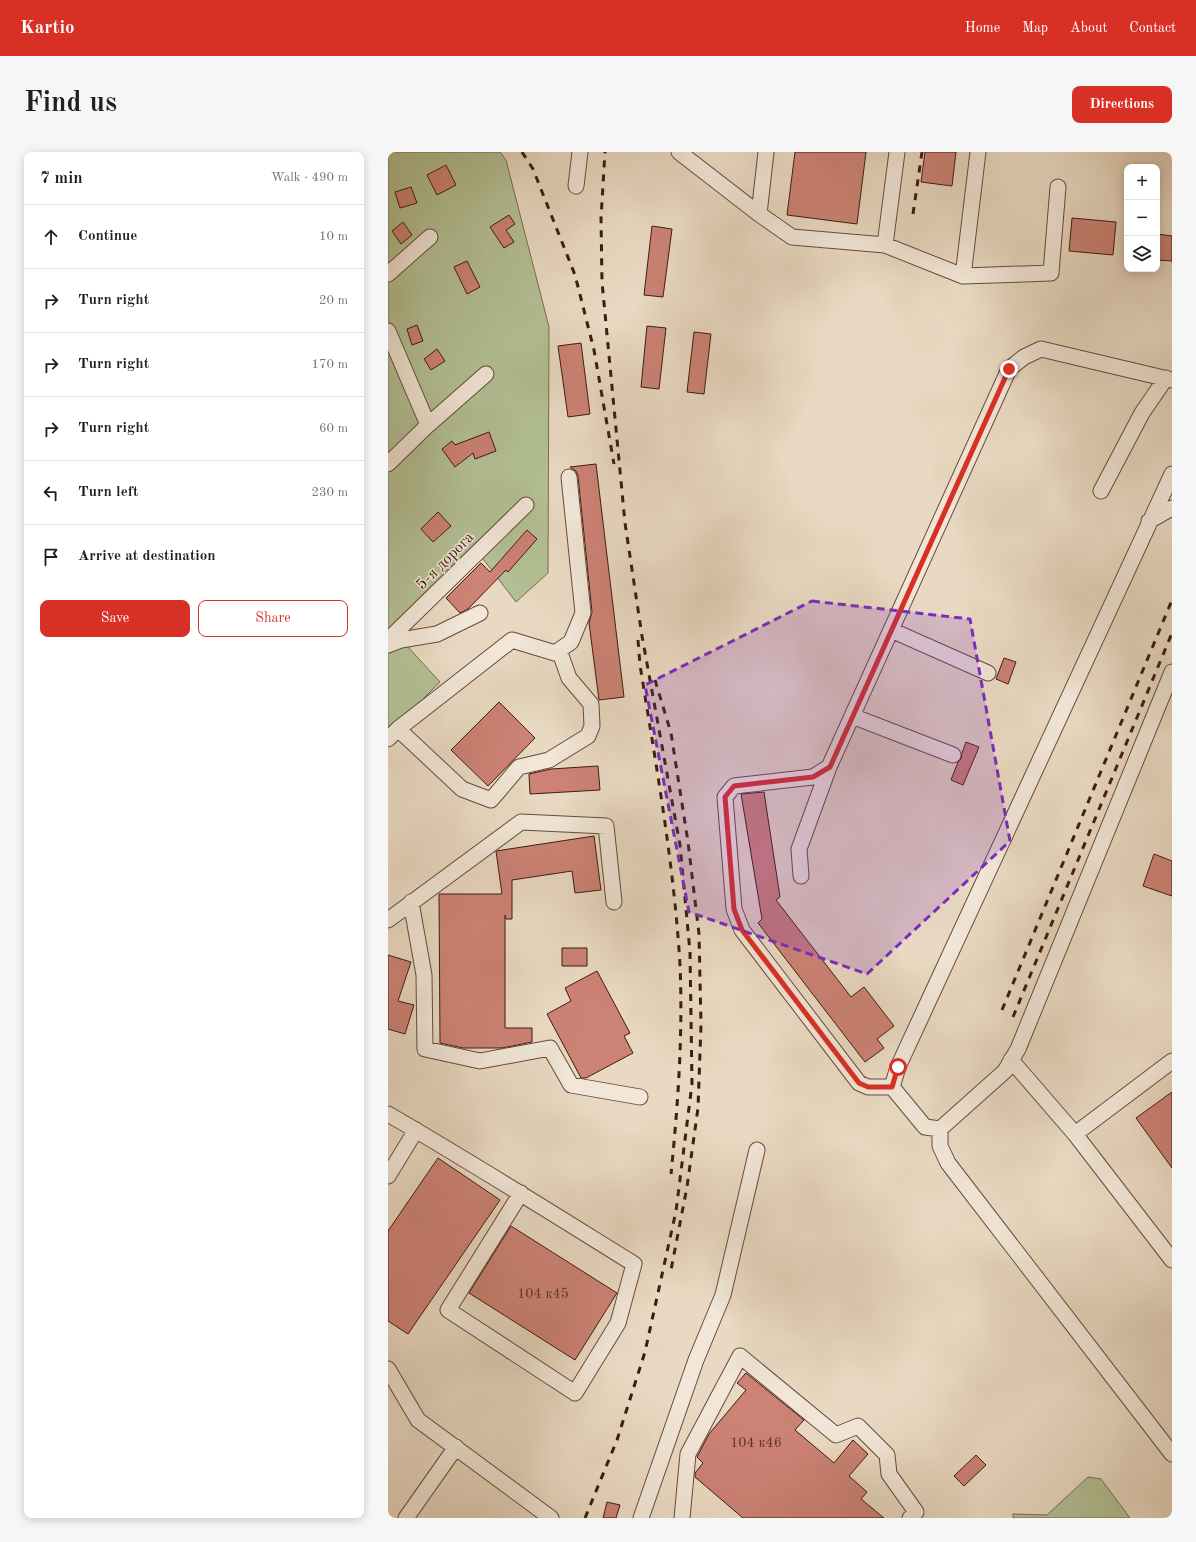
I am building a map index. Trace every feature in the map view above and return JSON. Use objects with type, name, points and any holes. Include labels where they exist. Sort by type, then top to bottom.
[{"type":"lane","points":[[576,186],[580,152]]},
{"type":"lane","points":[[679,152],[759,214],[792,237],[885,245],[963,276],[1051,273],[1058,187]]},
{"type":"lane","points":[[759,214],[766,152]]},
{"type":"lane","points":[[885,245],[897,152]]},
{"type":"lane","points":[[963,276],[978,152]]},
{"type":"lane","points":[[388,274],[430,237]]},
{"type":"lane","points":[[388,331],[428,424]]},
{"type":"lane","points":[[801,876],[799,849],[830,767],[1009,369],[1024,356],[1041,349],[1169,379],[1142,413],[1101,491]]},
{"type":"lane","points":[[388,464],[428,424],[486,374]]},
{"type":"lane","points":[[892,1087],[898,1067],[1172,474]]},
{"type":"lane","points":[[559,650],[569,678],[592,704],[592,726],[588,736],[549,760],[519,767],[491,800],[462,789],[393,734],[512,640],[555,653],[559,650],[571,642],[582,613],[569,477]]},
{"type":"lane","name":"5-я дорога","points":[[388,640],[526,505]]},
{"type":"lane","points":[[1149,521],[1172,508]]},
{"type":"lane","points":[[388,645],[401,640],[437,634],[480,613]]},
{"type":"lane","points":[[891,630],[988,673]]},
{"type":"lane","points":[[1172,672],[1018,1049],[1005,1071],[940,1129],[940,1146],[948,1163],[1172,1454]]},
{"type":"lane","points":[[852,716],[954,755]]},
{"type":"lane","points":[[830,767],[813,777],[734,786],[725,797],[734,909],[742,930],[859,1083],[868,1087],[892,1087]]},
{"type":"lane","points":[[388,920],[521,822],[606,826],[614,902]]},
{"type":"lane","points":[[411,902],[424,975],[425,1049],[480,1061],[550,1048],[571,1085],[640,1097]]},
{"type":"lane","points":[[1011,1060],[1076,1134],[1172,1260]]},
{"type":"lane","points":[[1076,1134],[1172,1061]]},
{"type":"lane","points":[[892,1087],[925,1127],[940,1129]]},
{"type":"lane","points":[[388,1114],[460,1155],[521,1193],[634,1264],[618,1323],[575,1393],[448,1310],[521,1193]]},
{"type":"lane","points":[[388,1176],[394,1153],[416,1130]]},
{"type":"lane","points":[[641,1518],[696,1360],[723,1295],[757,1150]]},
{"type":"lane","points":[[682,1518],[688,1454],[740,1356],[836,1435],[858,1426],[887,1455],[889,1474],[916,1512],[910,1518]]},
{"type":"lane","points":[[388,1369],[418,1420],[551,1518]]},
{"type":"lane","points":[[406,1518],[456,1447]]},
{"type":"highlighted area","points":[[812,601],[970,619],[1010,841],[867,974],[689,912],[645,685]]},
{"type":"green space","points":[[388,152],[500,152],[506,160],[549,327],[548,573],[516,602],[480,555],[397,635],[440,682],[388,734]]},
{"type":"green space","points":[[1088,1477],[1101,1479],[1130,1518],[1013,1518],[1013,1514],[1047,1515]]},
{"type":"building","points":[[795,152],[866,152],[857,224],[787,215]]},
{"type":"building","points":[[925,152],[956,152],[952,186],[921,182]]},
{"type":"building","points":[[446,165],[456,185],[437,195],[427,175]]},
{"type":"building","points":[[411,187],[417,203],[400,208],[395,192]]},
{"type":"building","points":[[509,215],[515,224],[506,230],[514,242],[504,248],[490,227]]},
{"type":"building","points":[[1072,218],[1116,222],[1113,255],[1069,251]]},
{"type":"building","points":[[403,222],[412,235],[401,244],[392,231]]},
{"type":"building","points":[[652,226],[672,229],[663,297],[644,295]]},
{"type":"building","points":[[1160,234],[1172,236],[1172,261],[1160,260]]},
{"type":"building","points":[[467,261],[480,287],[467,294],[454,267]]},
{"type":"building","points":[[417,325],[423,341],[412,345],[407,329]]},
{"type":"building","points":[[647,326],[666,328],[659,389],[641,387]]},
{"type":"building","points":[[694,332],[711,334],[704,394],[687,392]]},
{"type":"building","points":[[581,343],[590,414],[568,417],[558,346]]},
{"type":"building","points":[[437,349],[445,361],[431,370],[424,359]]},
{"type":"building","points":[[489,432],[496,451],[475,459],[473,453],[455,467],[442,449],[452,441],[455,445]]},
{"type":"building","points":[[596,464],[624,697],[599,700],[589,623],[592,612],[578,476],[576,471],[570,467]]},
{"type":"building","points":[[438,512],[451,526],[433,542],[421,529]]},
{"type":"building","points":[[527,530],[537,539],[508,572],[506,570],[468,609],[460,613],[446,598],[481,563],[490,572]]},
{"type":"building","points":[[1004,658],[1016,662],[1008,684],[996,679]]},
{"type":"building","points":[[499,702],[535,738],[488,786],[451,750]]},
{"type":"building","points":[[966,742],[979,747],[963,785],[951,780],[958,762],[961,759]]},
{"type":"building","points":[[598,766],[600,790],[530,794],[529,774],[551,769]]},
{"type":"building","points":[[764,792],[780,897],[776,900],[851,997],[864,987],[894,1026],[877,1039],[884,1048],[865,1062],[758,923],[762,919],[741,794]]},
{"type":"building","points":[[594,836],[601,890],[575,893],[572,871],[512,880],[512,919],[506,919],[505,915],[505,1028],[532,1028],[532,1042],[502,1048],[463,1048],[440,1043],[439,894],[502,894],[496,851]]},
{"type":"building","points":[[1154,854],[1172,861],[1172,896],[1143,886]]},
{"type":"building","points":[[562,948],[587,948],[587,966],[562,966]]},
{"type":"building","points":[[388,955],[411,962],[398,1001],[414,1005],[405,1034],[388,1029]]},
{"type":"building","points":[[597,971],[630,1033],[624,1036],[633,1053],[586,1078],[581,1078],[547,1014],[571,1001],[565,988]]},
{"type":"building","points":[[1172,1092],[1172,1168],[1136,1118]]},
{"type":"building","points":[[438,1158],[500,1200],[408,1334],[388,1321],[388,1231]]},
{"type":"building","points":[[511,1226],[617,1293],[575,1360],[469,1293]]},
{"type":"building","points":[[746,1373],[804,1420],[795,1430],[834,1463],[853,1440],[868,1454],[849,1476],[867,1492],[861,1499],[884,1518],[743,1518],[695,1477],[695,1473],[703,1463],[697,1457],[709,1434],[746,1390],[737,1383]]},
{"type":"building","points":[[976,1455],[986,1465],[964,1486],[954,1476]]},
{"type":"building","points":[[607,1502],[620,1505],[616,1518],[603,1518]]},
{"type":"railway","points":[[522,152],[533,169],[575,275],[594,350],[614,464]]},
{"type":"railway","points":[[585,1518],[617,1440],[645,1352],[676,1211],[692,1084],[690,952],[680,845],[642,636],[625,523],[602,282],[601,218],[605,152]]},
{"type":"railway","points":[[913,214],[922,152]]},
{"type":"railway","points":[[1002,1010],[1172,600]]},
{"type":"railway","points":[[1013,1017],[1172,633]]},
{"type":"railway","points":[[638,640],[640,665],[669,852],[680,965],[681,1017],[679,1070],[671,1174]]},
{"type":"railway","points":[[655,680],[671,733],[688,842],[699,934],[701,1025],[698,1108],[687,1187],[670,1275]]},
{"type":"route","points":[[898,1067],[892,1087],[868,1087],[859,1083],[742,930],[734,909],[725,797],[734,786],[813,777],[830,767],[1009,369]]}]
